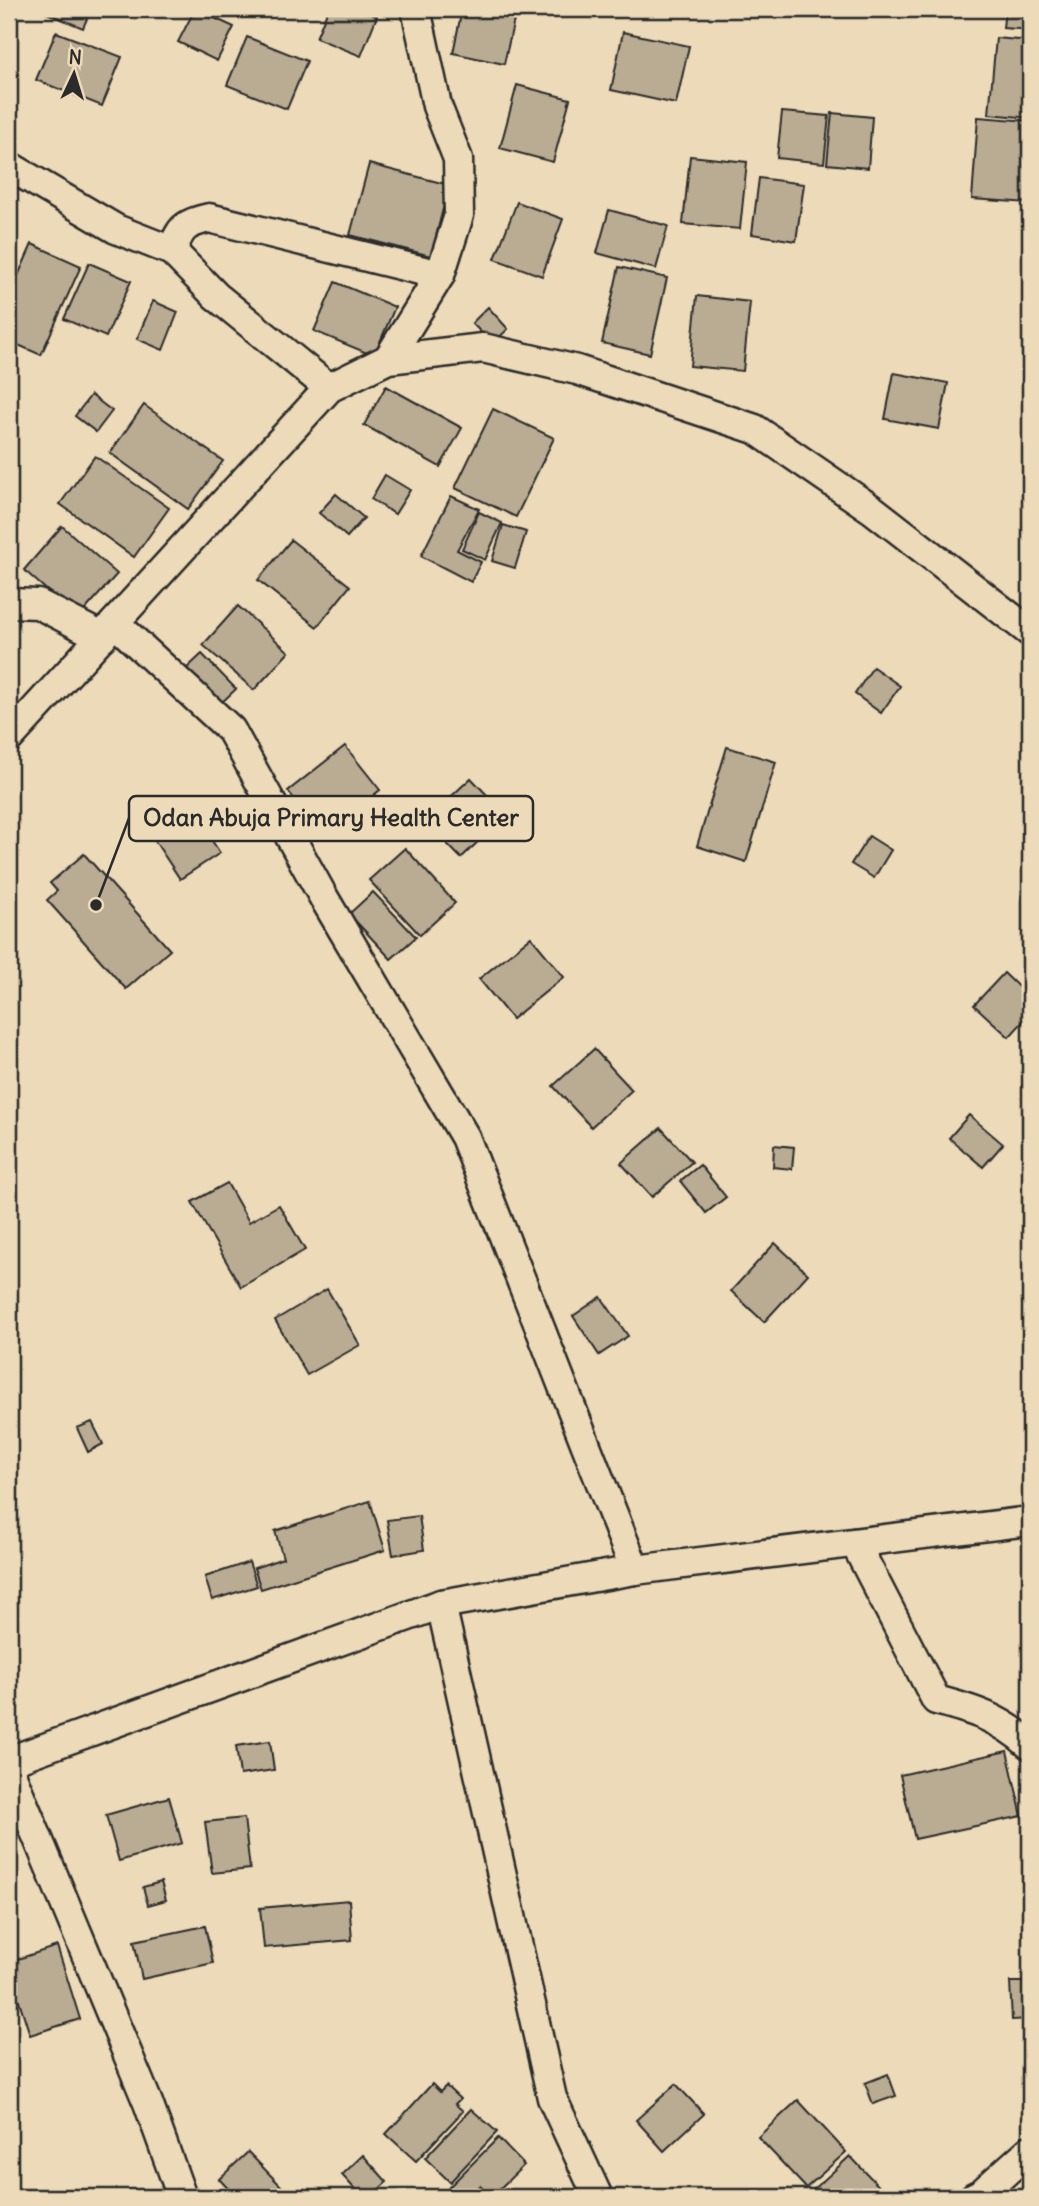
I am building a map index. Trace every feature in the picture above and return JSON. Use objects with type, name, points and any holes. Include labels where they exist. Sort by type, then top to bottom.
[{"type":"street","points":[[388,359],[440,275],[459,215],[458,159],[437,106],[416,9]]},
{"type":"street","points":[[9,166],[116,229],[172,251],[216,296],[329,388]]},
{"type":"street","points":[[172,251],[180,230],[191,222],[209,218],[440,275]]},
{"type":"street","points":[[9,738],[329,388],[388,359],[483,348],[577,370],[755,429],[873,510],[1030,632]]},
{"type":"street","points":[[9,603],[38,604],[108,630],[231,730],[324,898],[466,1137],[635,1570]]},
{"type":"street","points":[[9,1761],[441,1604],[635,1570],[1030,1521]]},
{"type":"street","points":[[855,1543],[936,1700],[980,1712],[1016,1732],[1030,1745]]},
{"type":"street","points":[[441,1604],[552,2098],[598,2197]]},
{"type":"street","points":[[9,1769],[148,2103],[182,2197]]},
{"type":"street","points":[[974,2197],[1030,2150]]},
{"type":"building","points":[[37,9],[91,9],[83,28]]},
{"type":"building","points":[[195,9],[234,27],[217,61],[178,42]]},
{"type":"building","points":[[328,9],[358,9],[377,16],[361,56],[316,38]]},
{"type":"building","points":[[462,9],[516,11],[504,64],[453,53]]},
{"type":"building","points":[[1005,9],[1030,9],[1030,30],[1003,28]]},
{"type":"building","points":[[56,32],[122,57],[102,106],[36,80]]},
{"type":"building","points":[[623,32],[689,46],[676,104],[611,90]]},
{"type":"building","points":[[247,37],[307,61],[287,109],[227,85]]},
{"type":"building","points":[[996,38],[1030,41],[1030,118],[989,114]]},
{"type":"building","points":[[517,85],[570,99],[553,162],[500,148]]},
{"type":"building","points":[[782,112],[829,116],[824,163],[777,158]]},
{"type":"building","points":[[832,113],[872,117],[868,168],[827,164]]},
{"type":"building","points":[[978,117],[1030,121],[1030,203],[972,199]]},
{"type":"building","points":[[690,156],[747,162],[740,229],[683,224]]},
{"type":"building","points":[[369,164],[449,185],[431,256],[350,235]]},
{"type":"building","points":[[759,178],[804,184],[796,241],[752,234]]},
{"type":"building","points":[[517,202],[563,219],[542,276],[495,259]]},
{"type":"building","points":[[609,210],[668,226],[656,269],[597,253]]},
{"type":"building","points":[[32,244],[81,266],[41,355],[9,341],[9,296]]},
{"type":"building","points":[[89,263],[131,281],[106,337],[64,319]]},
{"type":"building","points":[[619,267],[667,278],[650,354],[602,343]]},
{"type":"building","points":[[335,282],[395,307],[374,356],[314,331]]},
{"type":"building","points":[[697,296],[750,302],[743,371],[690,366]]},
{"type":"building","points":[[153,301],[178,312],[163,350],[137,339]]},
{"type":"building","points":[[488,307],[508,329],[492,344],[472,323]]},
{"type":"building","points":[[894,373],[948,383],[939,429],[885,419]]},
{"type":"building","points":[[386,386],[462,428],[440,467],[364,425]]},
{"type":"building","points":[[91,395],[112,411],[96,432],[75,416]]},
{"type":"building","points":[[144,405],[223,461],[188,509],[110,453]]},
{"type":"building","points":[[493,409],[554,438],[516,517],[455,488]]},
{"type":"building","points":[[95,456],[169,508],[134,557],[60,504]]},
{"type":"building","points":[[385,475],[410,490],[395,514],[371,499]]},
{"type":"building","points":[[336,494],[364,518],[347,537],[319,513]]},
{"type":"building","points":[[451,496],[479,509],[457,550],[481,562],[471,582],[421,556]]},
{"type":"building","points":[[479,512],[502,523],[485,560],[462,549]]},
{"type":"building","points":[[503,525],[526,532],[515,568],[492,561]]},
{"type":"building","points":[[62,526],[117,574],[78,618],[24,570]]},
{"type":"building","points":[[291,540],[350,586],[317,627],[258,580]]},
{"type":"building","points":[[238,606],[289,652],[254,690],[203,645]]},
{"type":"building","points":[[202,654],[236,689],[219,705],[185,670]]},
{"type":"building","points":[[873,667],[900,686],[881,713],[855,694]]},
{"type":"building","points":[[345,746],[380,790],[323,835],[288,791]]},
{"type":"building","points":[[727,747],[776,762],[746,862],[697,846]]},
{"type":"building","points":[[471,778],[506,815],[461,858],[425,821]]},
{"type":"building","points":[[191,809],[220,853],[180,879],[151,835]]},
{"type":"building","points":[[869,836],[891,850],[874,878],[851,864]]},
{"type":"building","points":[[405,848],[455,903],[420,935],[369,880]]},
{"type":"building","points":[[84,854],[170,950],[126,989],[47,900],[57,891],[50,883]]},
{"type":"building","points":[[373,892],[416,937],[391,959],[349,914]]},
{"type":"building","points":[[531,937],[564,977],[512,1019],[479,979]]},
{"type":"building","points":[[1004,973],[1030,998],[1030,1014],[1009,1037],[974,1005]]},
{"type":"building","points":[[594,1049],[632,1090],[591,1127],[553,1086]]},
{"type":"building","points":[[969,1115],[1003,1144],[983,1167],[949,1138]]},
{"type":"building","points":[[661,1128],[692,1162],[652,1197],[621,1163]]},
{"type":"building","points":[[774,1145],[794,1147],[792,1169],[773,1167]]},
{"type":"building","points":[[700,1165],[726,1197],[706,1213],[680,1181]]},
{"type":"building","points":[[227,1183],[249,1222],[279,1205],[305,1250],[241,1287],[192,1202]]},
{"type":"building","points":[[775,1243],[808,1274],[764,1322],[731,1291]]},
{"type":"building","points":[[327,1289],[360,1345],[307,1375],[275,1320]]},
{"type":"building","points":[[601,1297],[628,1336],[599,1355],[573,1316]]},
{"type":"building","points":[[92,1422],[103,1444],[88,1452],[77,1428]]},
{"type":"building","points":[[370,1501],[385,1550],[261,1589],[254,1568],[283,1558],[275,1531]]},
{"type":"building","points":[[419,1516],[424,1550],[393,1555],[387,1520]]},
{"type":"building","points":[[249,1562],[257,1586],[212,1600],[205,1577]]},
{"type":"building","points":[[270,1741],[274,1770],[240,1775],[236,1746]]},
{"type":"building","points":[[1007,1751],[1022,1816],[915,1839],[900,1775]]},
{"type":"building","points":[[169,1797],[182,1843],[119,1861],[106,1815]]},
{"type":"building","points":[[244,1818],[250,1869],[212,1873],[205,1822]]},
{"type":"building","points":[[161,1882],[166,1900],[148,1905],[143,1887]]},
{"type":"building","points":[[349,1900],[352,1940],[264,1948],[260,1908]]},
{"type":"building","points":[[205,1926],[213,1963],[142,1979],[134,1941]]},
{"type":"building","points":[[57,1946],[80,2019],[30,2035],[9,1962]]},
{"type":"building","points":[[1010,1982],[1030,1982],[1030,2019],[1012,2020]]},
{"type":"building","points":[[888,2074],[896,2096],[873,2104],[865,2083]]},
{"type":"building","points":[[432,2084],[440,2092],[446,2086],[460,2099],[455,2104],[463,2111],[416,2161],[386,2134]]},
{"type":"building","points":[[676,2084],[704,2114],[664,2151],[636,2120]]},
{"type":"building","points":[[798,2100],[846,2152],[806,2188],[758,2137]]},
{"type":"building","points":[[471,2109],[497,2132],[450,2182],[425,2158]]},
{"type":"building","points":[[498,2138],[524,2165],[491,2197],[480,2186],[469,2197],[458,2197],[448,2188]]},
{"type":"building","points":[[248,2152],[282,2187],[271,2197],[236,2197],[219,2179]]},
{"type":"building","points":[[363,2155],[387,2182],[370,2197],[362,2197],[342,2175]]},
{"type":"building","points":[[850,2156],[889,2197],[813,2197],[810,2193]]},
{"type":"building","points":[[1025,2187],[1030,2197],[1013,2197]]},
{"type":"place","name":"Odan Abuja Primary Health Center","points":[[96,905]]}]
